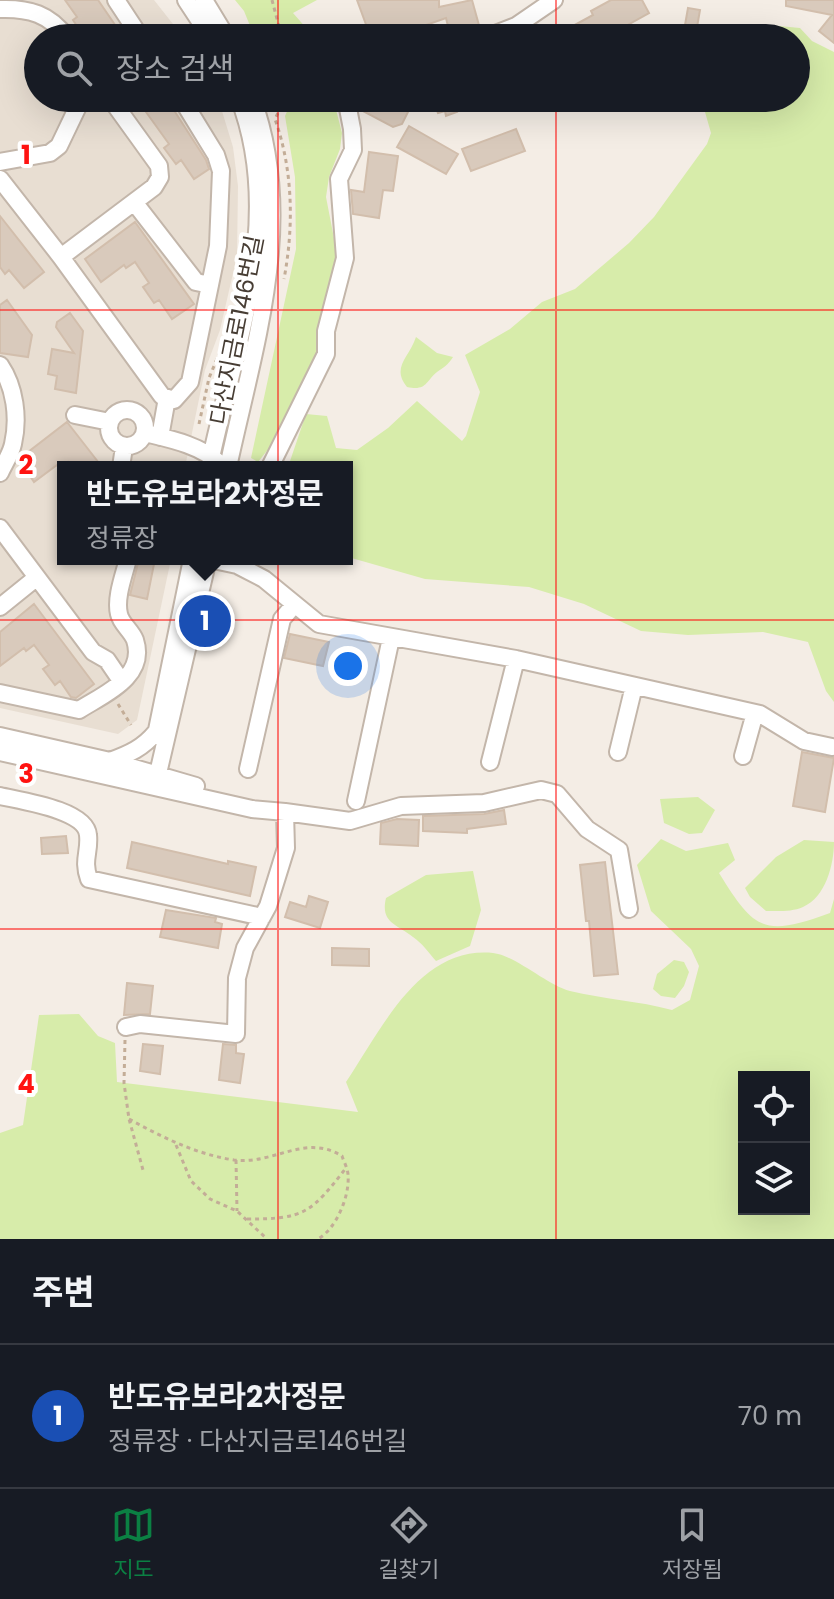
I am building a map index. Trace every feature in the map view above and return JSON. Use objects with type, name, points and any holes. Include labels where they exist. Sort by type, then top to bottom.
[{"type":"street","points":[[116,0],[132,24]]},
{"type":"street","points":[[186,0],[202,24]]},
{"type":"street","points":[[204,0],[219,24]]},
{"type":"street","points":[[519,24],[554,0]]},
{"type":"street","points":[[0,9],[16,8],[41,13],[55,24]]},
{"type":"street","points":[[0,162],[50,153],[59,146],[75,112]]},
{"type":"street","points":[[61,257],[154,187],[160,177],[159,166],[120,112]]},
{"type":"street","points":[[0,179],[162,396],[174,400],[190,382],[218,246],[221,171],[216,155],[190,112]]},
{"type":"street","name":"다산지금로146번길","points":[[219,461],[267,285],[272,251],[272,178],[260,112]]},
{"type":"street","points":[[273,461],[326,354],[326,331],[345,258],[339,179],[353,150],[349,112]]},
{"type":"street","points":[[134,202],[196,282],[210,285]]},
{"type":"street","points":[[0,365],[8,377],[16,411],[13,446],[0,473]]},
{"type":"street","points":[[167,398],[152,435],[133,446],[124,447],[110,436],[110,422],[117,412],[135,411],[142,416],[152,435],[211,461]]},
{"type":"street","points":[[75,415],[110,422]]},
{"type":"street","points":[[122,461],[124,447]]},
{"type":"street","points":[[0,528],[93,652],[107,660],[116,686]]},
{"type":"street","points":[[0,693],[79,710],[133,671],[138,654],[134,636],[119,619],[118,608],[127,565]]},
{"type":"street","points":[[151,780],[156,732],[191,565]]},
{"type":"street","points":[[151,780],[207,565]]},
{"type":"street","points":[[237,565],[264,579],[319,624],[516,659],[755,713],[804,741],[832,747]]},
{"type":"street","points":[[0,607],[36,578]]},
{"type":"street","points":[[248,769],[282,619],[294,605]]},
{"type":"street","points":[[356,801],[391,638]]},
{"type":"street","points":[[490,762],[516,659]]},
{"type":"street","points":[[618,752],[634,686]]},
{"type":"street","points":[[743,756],[755,713]]},
{"type":"street","points":[[110,761],[134,752],[156,732]]},
{"type":"street","points":[[0,736],[110,761],[151,780]]},
{"type":"street","points":[[0,752],[151,780],[252,809],[350,821],[401,806],[484,803],[541,790],[557,794],[587,829],[619,850],[629,909]]},
{"type":"street","points":[[0,796],[70,814],[84,822],[88,835],[84,867],[89,879],[262,917]]},
{"type":"street","points":[[126,1027],[140,1024],[236,1034],[237,978],[245,948],[262,917],[286,848],[277,811]]},
{"type":"path","points":[[272,0],[278,24]]},
{"type":"path","points":[[116,686],[131,725]]},
{"type":"path","points":[[126,1027],[124,1083],[129,1119],[143,1170]]},
{"type":"path","points":[[129,1119],[176,1145],[236,1160],[269,1157],[309,1146],[328,1147],[342,1156],[349,1176],[343,1205],[326,1235],[318,1239]]},
{"type":"path","points":[[176,1145],[191,1181],[210,1199],[237,1211],[267,1239]]},
{"type":"path","points":[[236,1160],[237,1211]]},
{"type":"path","points":[[246,1219],[276,1219],[302,1214],[325,1196],[346,1168]]},
{"type":"shaded area","points":[[0,0],[154,0],[173,24],[24,24],[24,112],[222,112],[233,147],[238,186],[237,256],[220,330],[205,370],[186,461],[57,461],[57,565],[170,565],[137,720],[118,734],[0,708]]},
{"type":"green space","points":[[235,0],[317,0],[293,13],[303,24],[249,24]]},
{"type":"green space","points":[[810,39],[834,52],[834,702],[826,691],[808,642],[763,632],[688,635],[641,631],[584,604],[529,587],[425,579],[353,558],[353,461],[290,461],[306,414],[327,416],[336,448],[357,450],[388,428],[417,401],[462,441],[480,392],[465,355],[510,329],[542,302],[575,289],[629,243],[654,217],[707,144],[711,133],[705,112],[810,112]]},
{"type":"green space","points":[[287,112],[337,112],[342,133],[326,197],[338,259],[322,352],[270,447],[256,461],[251,458],[296,249],[295,177]]},
{"type":"green space","points":[[416,337],[437,353],[453,357],[425,385],[414,388],[407,387],[401,368]]},
{"type":"green space","points":[[698,797],[715,810],[702,833],[689,834],[664,823],[660,799]]},
{"type":"green space","points":[[661,839],[686,851],[728,843],[735,860],[719,873],[742,907],[763,924],[790,925],[808,921],[830,913],[834,899],[834,1239],[0,1239],[0,1133],[23,1125],[39,1015],[79,1014],[98,1036],[115,1043],[117,1082],[358,1112],[346,1082],[388,1016],[423,977],[444,963],[467,954],[502,955],[561,988],[583,994],[672,1010],[690,1000],[699,966],[691,949],[651,911],[637,865]]},
{"type":"green space","points":[[804,840],[834,842],[830,870],[823,888],[803,907],[766,911],[745,888],[776,857]]},
{"type":"green space","points":[[473,871],[481,910],[470,946],[436,961],[385,913],[386,898],[426,875]]},
{"type":"green space","points":[[674,960],[684,962],[689,972],[684,986],[675,998],[661,996],[653,989],[657,974]]},
{"type":"building","points":[[65,0],[98,0],[114,24],[76,24],[73,20],[77,17]]},
{"type":"building","points":[[357,0],[439,0],[439,7],[472,0],[479,24],[448,24],[446,18],[429,24],[366,24]]},
{"type":"building","points":[[611,0],[642,0],[649,13],[629,24],[577,24],[593,15],[591,11]]},
{"type":"building","points":[[786,0],[834,0],[834,43],[819,31],[832,15],[786,6]]},
{"type":"building","points":[[688,8],[700,10],[698,24],[685,24]]},
{"type":"building","points":[[146,112],[175,112],[209,169],[194,179],[181,160],[176,164],[164,148],[169,144]]},
{"type":"building","points":[[365,112],[408,112],[402,124],[393,127]]},
{"type":"building","points":[[409,126],[458,154],[446,174],[397,147]]},
{"type":"building","points":[[516,129],[525,151],[471,171],[462,149]]},
{"type":"building","points":[[369,152],[398,156],[393,191],[383,190],[379,218],[353,214],[351,190],[364,192]]},
{"type":"building","points":[[0,216],[44,272],[24,288],[9,270],[5,274],[0,267]]},
{"type":"building","points":[[135,222],[194,304],[172,319],[159,300],[154,303],[143,287],[149,283],[135,262],[126,268],[124,265],[101,282],[85,259]]},
{"type":"building","points":[[7,300],[32,335],[28,357],[0,353],[0,305]]},
{"type":"building","points":[[70,313],[83,331],[76,393],[55,389],[57,376],[48,374],[52,349],[74,353],[56,327],[57,322]]},
{"type":"building","points":[[67,422],[97,461],[57,461],[57,465],[34,482],[19,459]]},
{"type":"building","points":[[138,565],[154,565],[147,599],[130,595]]},
{"type":"building","points":[[34,604],[94,684],[76,698],[71,697],[60,681],[55,685],[43,669],[49,665],[34,645],[26,651],[24,648],[0,666],[0,632]]},
{"type":"building","points":[[290,634],[329,642],[323,666],[284,658]]},
{"type":"building","points":[[802,752],[834,758],[825,812],[793,806]]},
{"type":"building","points":[[504,810],[506,824],[467,829],[467,833],[423,831],[423,816],[484,814]]},
{"type":"building","points":[[397,819],[419,820],[418,846],[380,844],[381,823]]},
{"type":"building","points":[[66,836],[68,853],[42,854],[41,838]]},
{"type":"building","points":[[132,842],[228,864],[228,861],[256,867],[250,896],[127,868]]},
{"type":"building","points":[[605,862],[618,974],[594,976],[580,865]]},
{"type":"building","points":[[309,896],[328,902],[320,928],[285,917],[290,902],[306,907]]},
{"type":"building","points":[[166,910],[216,918],[215,922],[222,924],[218,948],[160,937]]},
{"type":"building","points":[[332,948],[369,949],[369,966],[332,965]]},
{"type":"building","points":[[127,983],[153,986],[150,1014],[124,1015]]},
{"type":"building","points":[[143,1044],[163,1046],[160,1074],[140,1071]]},
{"type":"building","points":[[223,1044],[236,1045],[236,1053],[244,1054],[240,1083],[219,1080]]},
{"type":"place","name":"반도유보라2차정문","points":[[205,621]]}]
